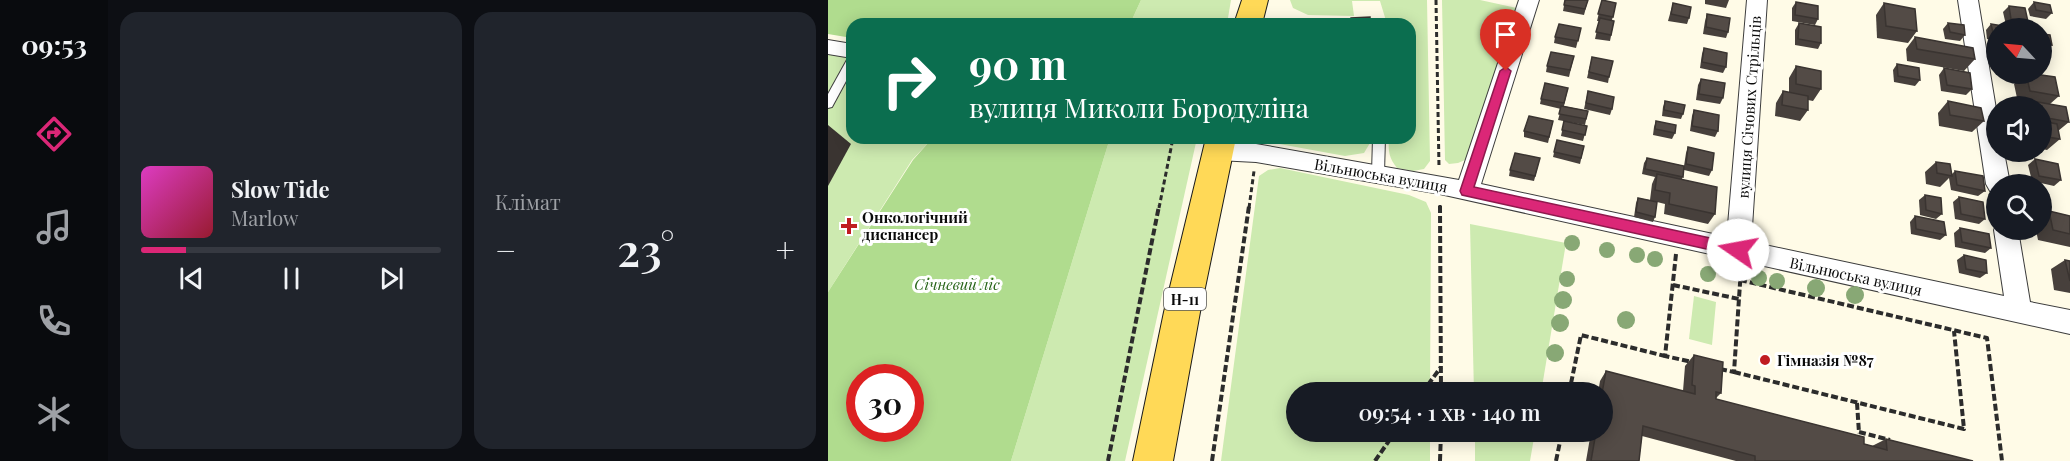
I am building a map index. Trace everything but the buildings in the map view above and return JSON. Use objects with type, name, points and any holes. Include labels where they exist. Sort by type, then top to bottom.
[{"type":"main road","points":[[1250,18],[1255,0]]},
{"type":"main road","name":"Н-11","points":[[1153,461],[1182,312],[1219,144]]},
{"type":"street","points":[[1467,191],[1529,0]]},
{"type":"street","name":"вулиця Січових Стрільців","points":[[1738,250],[1757,0]]},
{"type":"street","points":[[1968,0],[1996,174]]},
{"type":"street","points":[[828,46],[846,50]]},
{"type":"street","name":"Вільнюська вулиця","points":[[1219,144],[1467,191],[2070,322]]},
{"type":"street","points":[[2008,240],[2019,311]]},
{"type":"lane","points":[[828,104],[846,72]]},
{"type":"lane","points":[[1378,173],[1379,144]]},
{"type":"path","points":[[1108,461],[1172,144]]},
{"type":"path","points":[[1212,461],[1257,153]]},
{"type":"path","points":[[1665,356],[1678,237]]},
{"type":"path","points":[[1734,372],[1740,280],[1738,250]]},
{"type":"path","points":[[1740,280],[1987,338],[2002,461]]},
{"type":"path","points":[[1673,285],[1739,299]]},
{"type":"path","points":[[1711,367],[1964,429],[1954,330]]},
{"type":"path","points":[[1571,382],[1581,335],[1700,364]]},
{"type":"path","points":[[1430,382],[1441,366]]},
{"type":"path","points":[[1857,403],[1859,443]]},
{"type":"path","points":[[1858,432],[1892,441]]},
{"type":"path","points":[[1375,461],[1388,442]]},
{"type":"path","points":[[1440,442],[1440,461]]},
{"type":"path","points":[[1556,461],[1560,442]]},
{"type":"green space","points":[[828,0],[1141,0],[1133,18],[846,18],[846,37],[828,34]]},
{"type":"green space","points":[[1141,0],[1231,0],[1228,18],[1133,18]]},
{"type":"green space","points":[[1290,0],[1427,0],[1430,161],[1424,169],[1413,171],[1397,168],[1389,151],[1389,144],[1416,144],[1416,18],[1385,18],[1380,1],[1352,1],[1354,16],[1308,15],[1293,8]]},
{"type":"green space","points":[[1442,0],[1480,0],[1526,10],[1479,154],[1458,163],[1449,164],[1445,160]]},
{"type":"green space","name":"Онкологічний диспансер","points":[[828,51],[846,54],[846,144],[927,144],[912,160],[828,292]]},
{"type":"green space","name":"Січневий ліс","points":[[927,144],[1108,144],[1011,461],[828,461],[828,292],[913,160]]},
{"type":"green space","points":[[1108,144],[1196,144],[1125,461],[1011,461]]},
{"type":"green space","points":[[1280,144],[1369,144],[1364,153],[1345,156]]},
{"type":"green space","points":[[1280,168],[1409,195],[1426,202],[1431,213],[1430,382],[1286,382],[1286,442],[1430,442],[1430,461],[1221,461],[1259,176],[1268,170]]},
{"type":"green space","points":[[1470,224],[1566,243],[1543,382],[1474,382]]},
{"type":"green space","points":[[1694,296],[1716,302],[1712,345],[1689,339]]},
{"type":"green space","points":[[1475,442],[1533,442],[1530,461],[1475,461]]},
{"type":"place","name":"Онкологічний диспансер","points":[[849,226]]},
{"type":"place","name":"Гімназія №87","points":[[1765,360]]},
{"type":"route","points":[[1506,71],[1467,191],[1738,250]]}]
